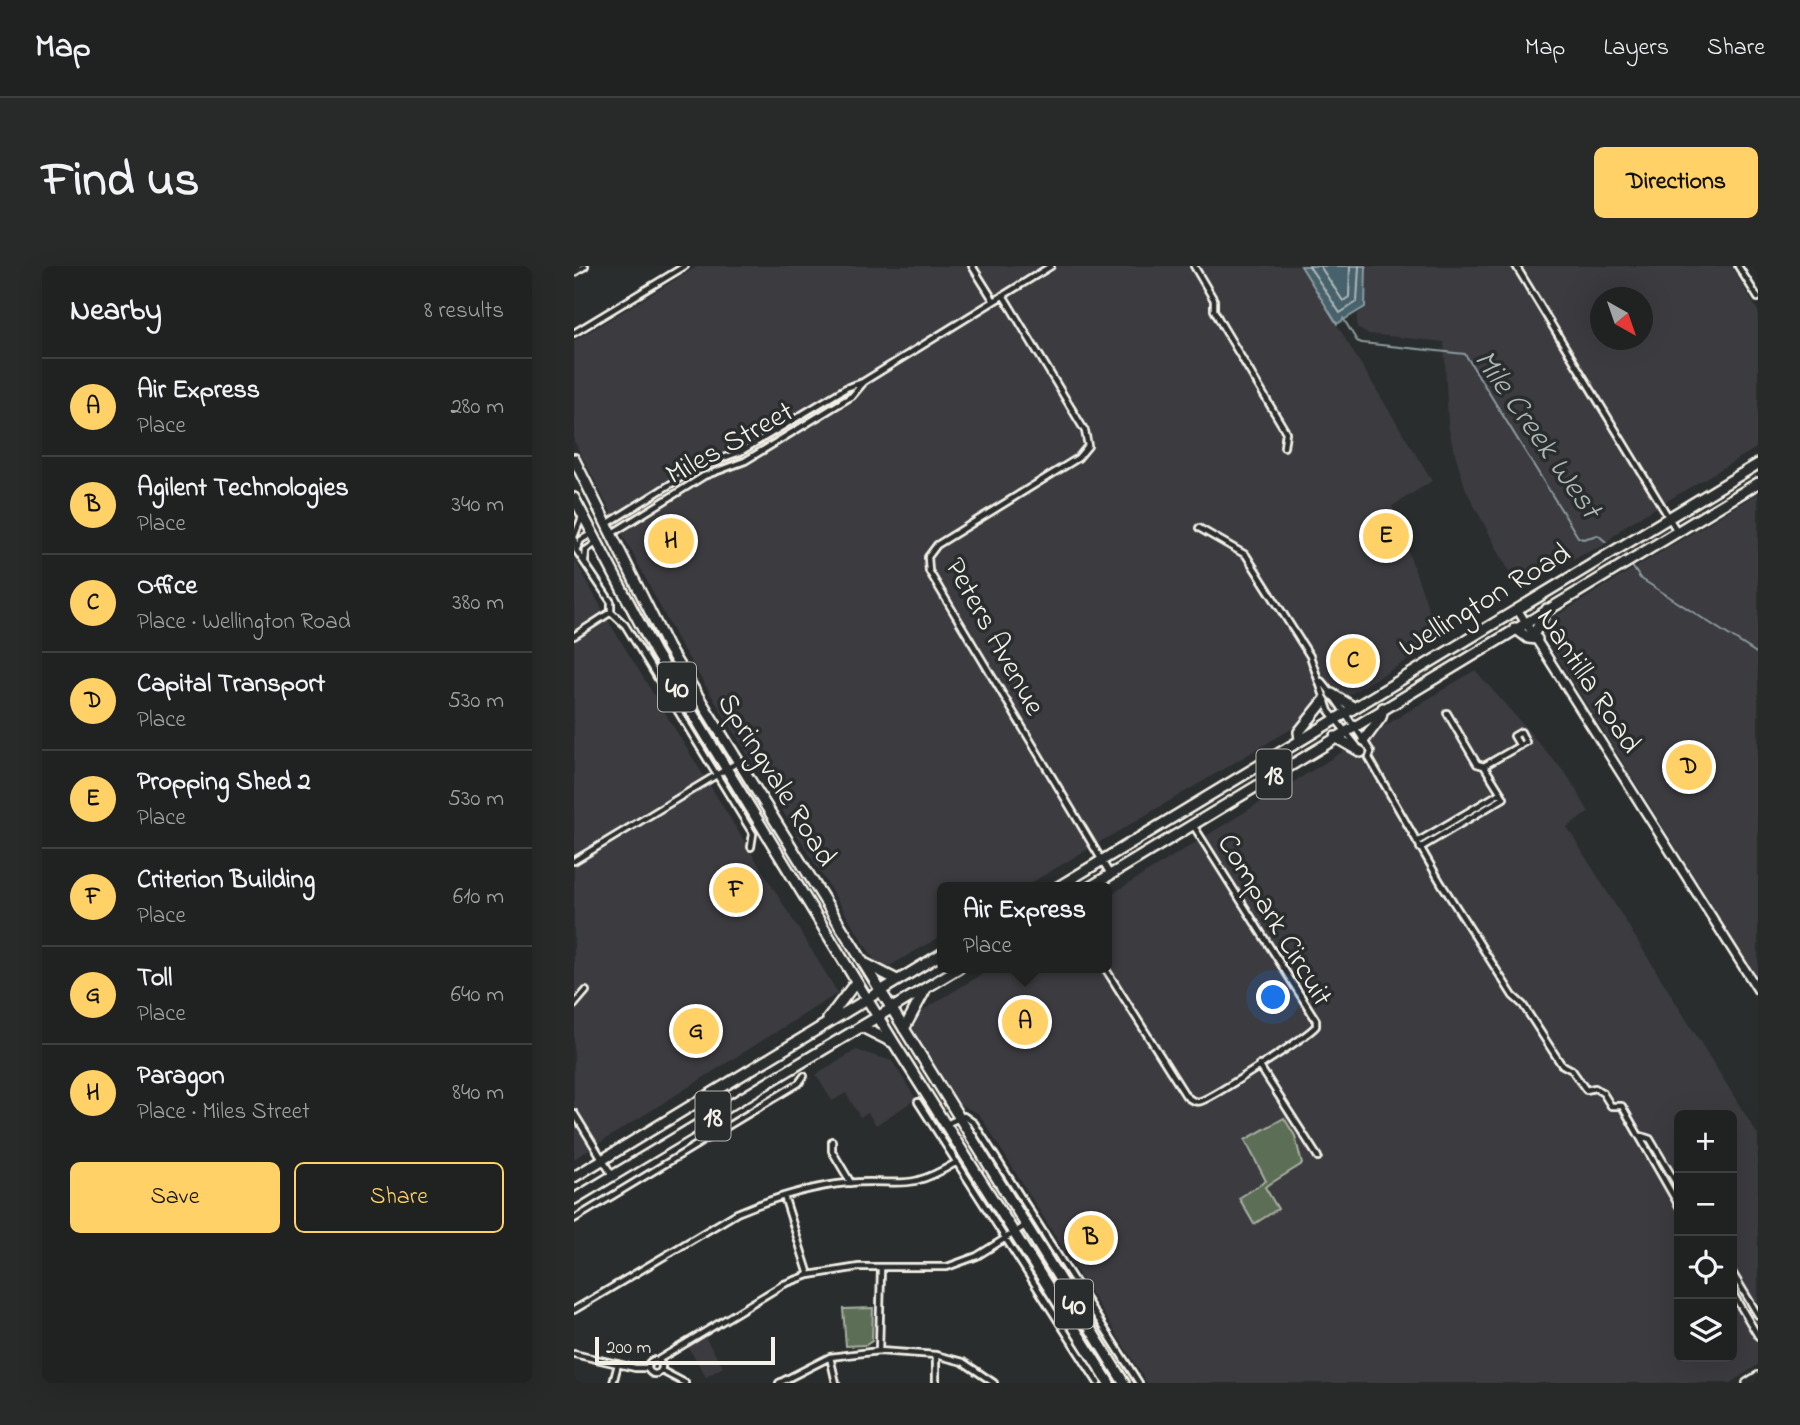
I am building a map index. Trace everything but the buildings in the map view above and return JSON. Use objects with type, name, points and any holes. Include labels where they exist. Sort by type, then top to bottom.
[{"type":"highway","name":"Springvale Road","points":[[574,459],[657,628],[956,1117],[1124,1383]]},
{"type":"highway","name":"Wellington Road","points":[[1066,882],[1758,464]]},
{"type":"highway","name":"Wellington Road","points":[[1098,882],[1758,483]]},
{"type":"highway","name":"Springvale Road","points":[[574,498],[640,627],[856,982],[946,1124],[1010,1235],[1098,1375],[1109,1383]]},
{"type":"highway","points":[[591,534],[608,529]]},
{"type":"highway","points":[[596,543],[608,529]]},
{"type":"highway","points":[[1515,628],[1528,638],[1535,636],[1547,609]]},
{"type":"highway","points":[[1300,740],[1299,732],[1328,698],[1353,707]]},
{"type":"highway","points":[[1364,740],[1381,717],[1383,708]]},
{"type":"highway","points":[[1335,737],[1365,755]]},
{"type":"highway","name":"18","points":[[574,1177],[937,957]]},
{"type":"highway","points":[[862,961],[897,980]]},
{"type":"highway","name":"18","points":[[574,1199],[951,973]]},
{"type":"highway","points":[[822,1026],[856,982]]},
{"type":"highway","points":[[904,1029],[927,988]]},
{"type":"highway","points":[[862,1027],[894,1043]]},
{"type":"street","points":[[574,271],[585,266]]},
{"type":"street","points":[[574,332],[685,266]]},
{"type":"street","points":[[972,266],[994,301]]},
{"type":"street","name":"Miles Street","points":[[608,529],[644,501],[698,467],[740,452],[846,388],[863,382],[1051,266]]},
{"type":"street","points":[[1194,266],[1214,300],[1214,310],[1222,325],[1286,432],[1284,447]]},
{"type":"street","points":[[1516,266],[1677,531]]},
{"type":"street","points":[[1738,266],[1758,299]]},
{"type":"street","name":"Peters Avenue","points":[[1003,295],[1085,431],[1088,446],[1078,458],[932,549],[929,571],[1110,874]]},
{"type":"street","name":"Miles Street","points":[[608,529],[649,510],[704,476],[745,461],[852,396],[863,382]]},
{"type":"street","points":[[814,408],[819,416]]},
{"type":"street","points":[[775,431],[780,439]]},
{"type":"street","points":[[740,452],[745,461]]},
{"type":"street","points":[[644,501],[649,510]]},
{"type":"street","points":[[576,550],[574,537],[583,516]]},
{"type":"street","points":[[1199,528],[1246,555],[1297,634],[1321,681],[1328,685],[1328,698],[1350,728],[1420,848],[1513,996],[1523,1005],[1561,1064],[1572,1070],[1586,1090],[1595,1088],[1603,1093],[1611,1106],[1622,1107],[1641,1136],[1641,1145],[1674,1197]]},
{"type":"street","points":[[576,550],[581,540],[591,534]]},
{"type":"street","points":[[585,562],[586,550],[596,543]]},
{"type":"street","name":"Springvale Road","points":[[576,550],[611,601],[611,612],[625,625],[753,834],[751,847]]},
{"type":"street","name":"Nantilla Road","points":[[1517,609],[1758,990]]},
{"type":"street","points":[[574,636],[611,612]]},
{"type":"street","points":[[958,618],[965,614]]},
{"type":"street","points":[[1321,681],[1320,689],[1339,716],[1364,740],[1371,752],[1365,755]]},
{"type":"street","points":[[1420,848],[1504,798],[1484,766],[1477,764],[1447,713]]},
{"type":"street","points":[[1484,766],[1520,746]]},
{"type":"street","points":[[574,861],[738,762]]},
{"type":"street","points":[[1417,842],[1500,793]]},
{"type":"street","name":"Compark Circuit","points":[[1108,973],[1186,1096],[1193,1101],[1200,1101],[1313,1030],[1316,1020],[1193,824]]},
{"type":"street","points":[[574,1005],[586,991]]},
{"type":"street","points":[[1259,1065],[1318,1157]]},
{"type":"street","points":[[574,1219],[774,1099],[799,1083],[804,1076]]},
{"type":"street","points":[[925,1112],[930,1100]]},
{"type":"street","points":[[918,1102],[1010,1235]]},
{"type":"street","points":[[574,1113],[612,1176]]},
{"type":"street","points":[[946,1124],[956,1117],[964,1116],[974,1123],[1139,1383]]},
{"type":"street","points":[[1641,1136],[1650,1139],[1674,1180]]},
{"type":"street","points":[[832,1141],[832,1151],[851,1183]]},
{"type":"street","points":[[574,1310],[737,1213],[798,1191],[851,1183],[911,1184],[957,1162]]},
{"type":"street","points":[[784,1196],[809,1275]]},
{"type":"street","points":[[648,1368],[651,1361],[658,1360],[764,1293],[809,1275],[859,1267],[947,1267],[976,1256],[1025,1226]]},
{"type":"street","points":[[879,1351],[881,1269]]},
{"type":"street","points":[[1737,1280],[1758,1315]]},
{"type":"street","points":[[1737,1293],[1744,1292]]},
{"type":"street","points":[[1736,1299],[1758,1336]]},
{"type":"street","points":[[779,1383],[830,1357],[879,1351],[936,1355],[963,1362],[994,1383]]},
{"type":"street","points":[[574,1354],[648,1368],[653,1374],[662,1371],[685,1383]]},
{"type":"street","points":[[936,1355],[936,1383]]},
{"type":"street","points":[[830,1357],[836,1383]]},
{"type":"street","points":[[658,1360],[663,1365],[662,1371]]},
{"type":"street","points":[[613,1383],[618,1364]]},
{"type":"street","points":[[1098,1375],[1098,1383]]},
{"type":"street","points":[[1747,1383],[1758,1376]]},
{"type":"shaded area","points":[[698,266],[1301,266],[1432,481],[1392,506],[1440,641],[1032,882],[937,882],[937,938],[881,971],[678,641],[574,441],[574,341]]},
{"type":"shaded area","points":[[1366,266],[1731,266],[1758,311],[1758,447],[1625,526],[1602,546],[1555,567],[1520,592],[1466,490],[1448,425],[1444,342],[1368,334],[1357,328],[1357,315],[1365,307]]},
{"type":"shaded area","points":[[1758,493],[1758,979],[1538,627]]},
{"type":"shaded area","points":[[574,558],[612,627],[838,993],[574,1159]]},
{"type":"shaded area","points":[[1475,670],[1567,775],[1589,812],[1567,827],[1758,1135],[1758,1365],[1730,1383],[1147,1383],[979,1114],[957,1103],[913,1029],[920,1012],[984,973],[1112,973],[1112,894]]},
{"type":"shaded area","points":[[856,1050],[892,1061],[916,1099],[876,1125],[868,1113],[860,1117],[846,1093],[832,1101],[816,1075]]},
{"type":"shaded area","points":[[705,1337],[723,1367],[706,1377],[688,1347]]},
{"type":"green space","points":[[1284,1118],[1295,1136],[1302,1164],[1265,1187],[1278,1209],[1254,1224],[1239,1198],[1266,1181],[1245,1140]]},
{"type":"green space","points":[[873,1308],[872,1341],[866,1345],[846,1346],[843,1309]]},
{"type":"water","points":[[1301,266],[1366,266],[1365,307],[1337,324]]},
{"type":"waterway","name":"Mile Creek West","points":[[1343,318],[1357,341],[1362,343],[1465,354],[1578,537],[1583,539],[1598,535],[1606,542]]},
{"type":"waterway","name":"Mile Creek West","points":[[1632,566],[1640,578],[1758,654]]},
{"type":"place","name":"Propping Shed 2","points":[[1386,536]]},
{"type":"place","name":"Paragon","points":[[671,541]]},
{"type":"place","name":"Office","points":[[1353,661]]},
{"type":"place","name":"Capital Transport","points":[[1689,767]]},
{"type":"place","name":"Criterion Building","points":[[736,890]]},
{"type":"place","name":"Air Express","points":[[1025,1022]]},
{"type":"place","name":"Toll","points":[[696,1031]]},
{"type":"place","name":"Agilent Technologies","points":[[1091,1238]]}]
